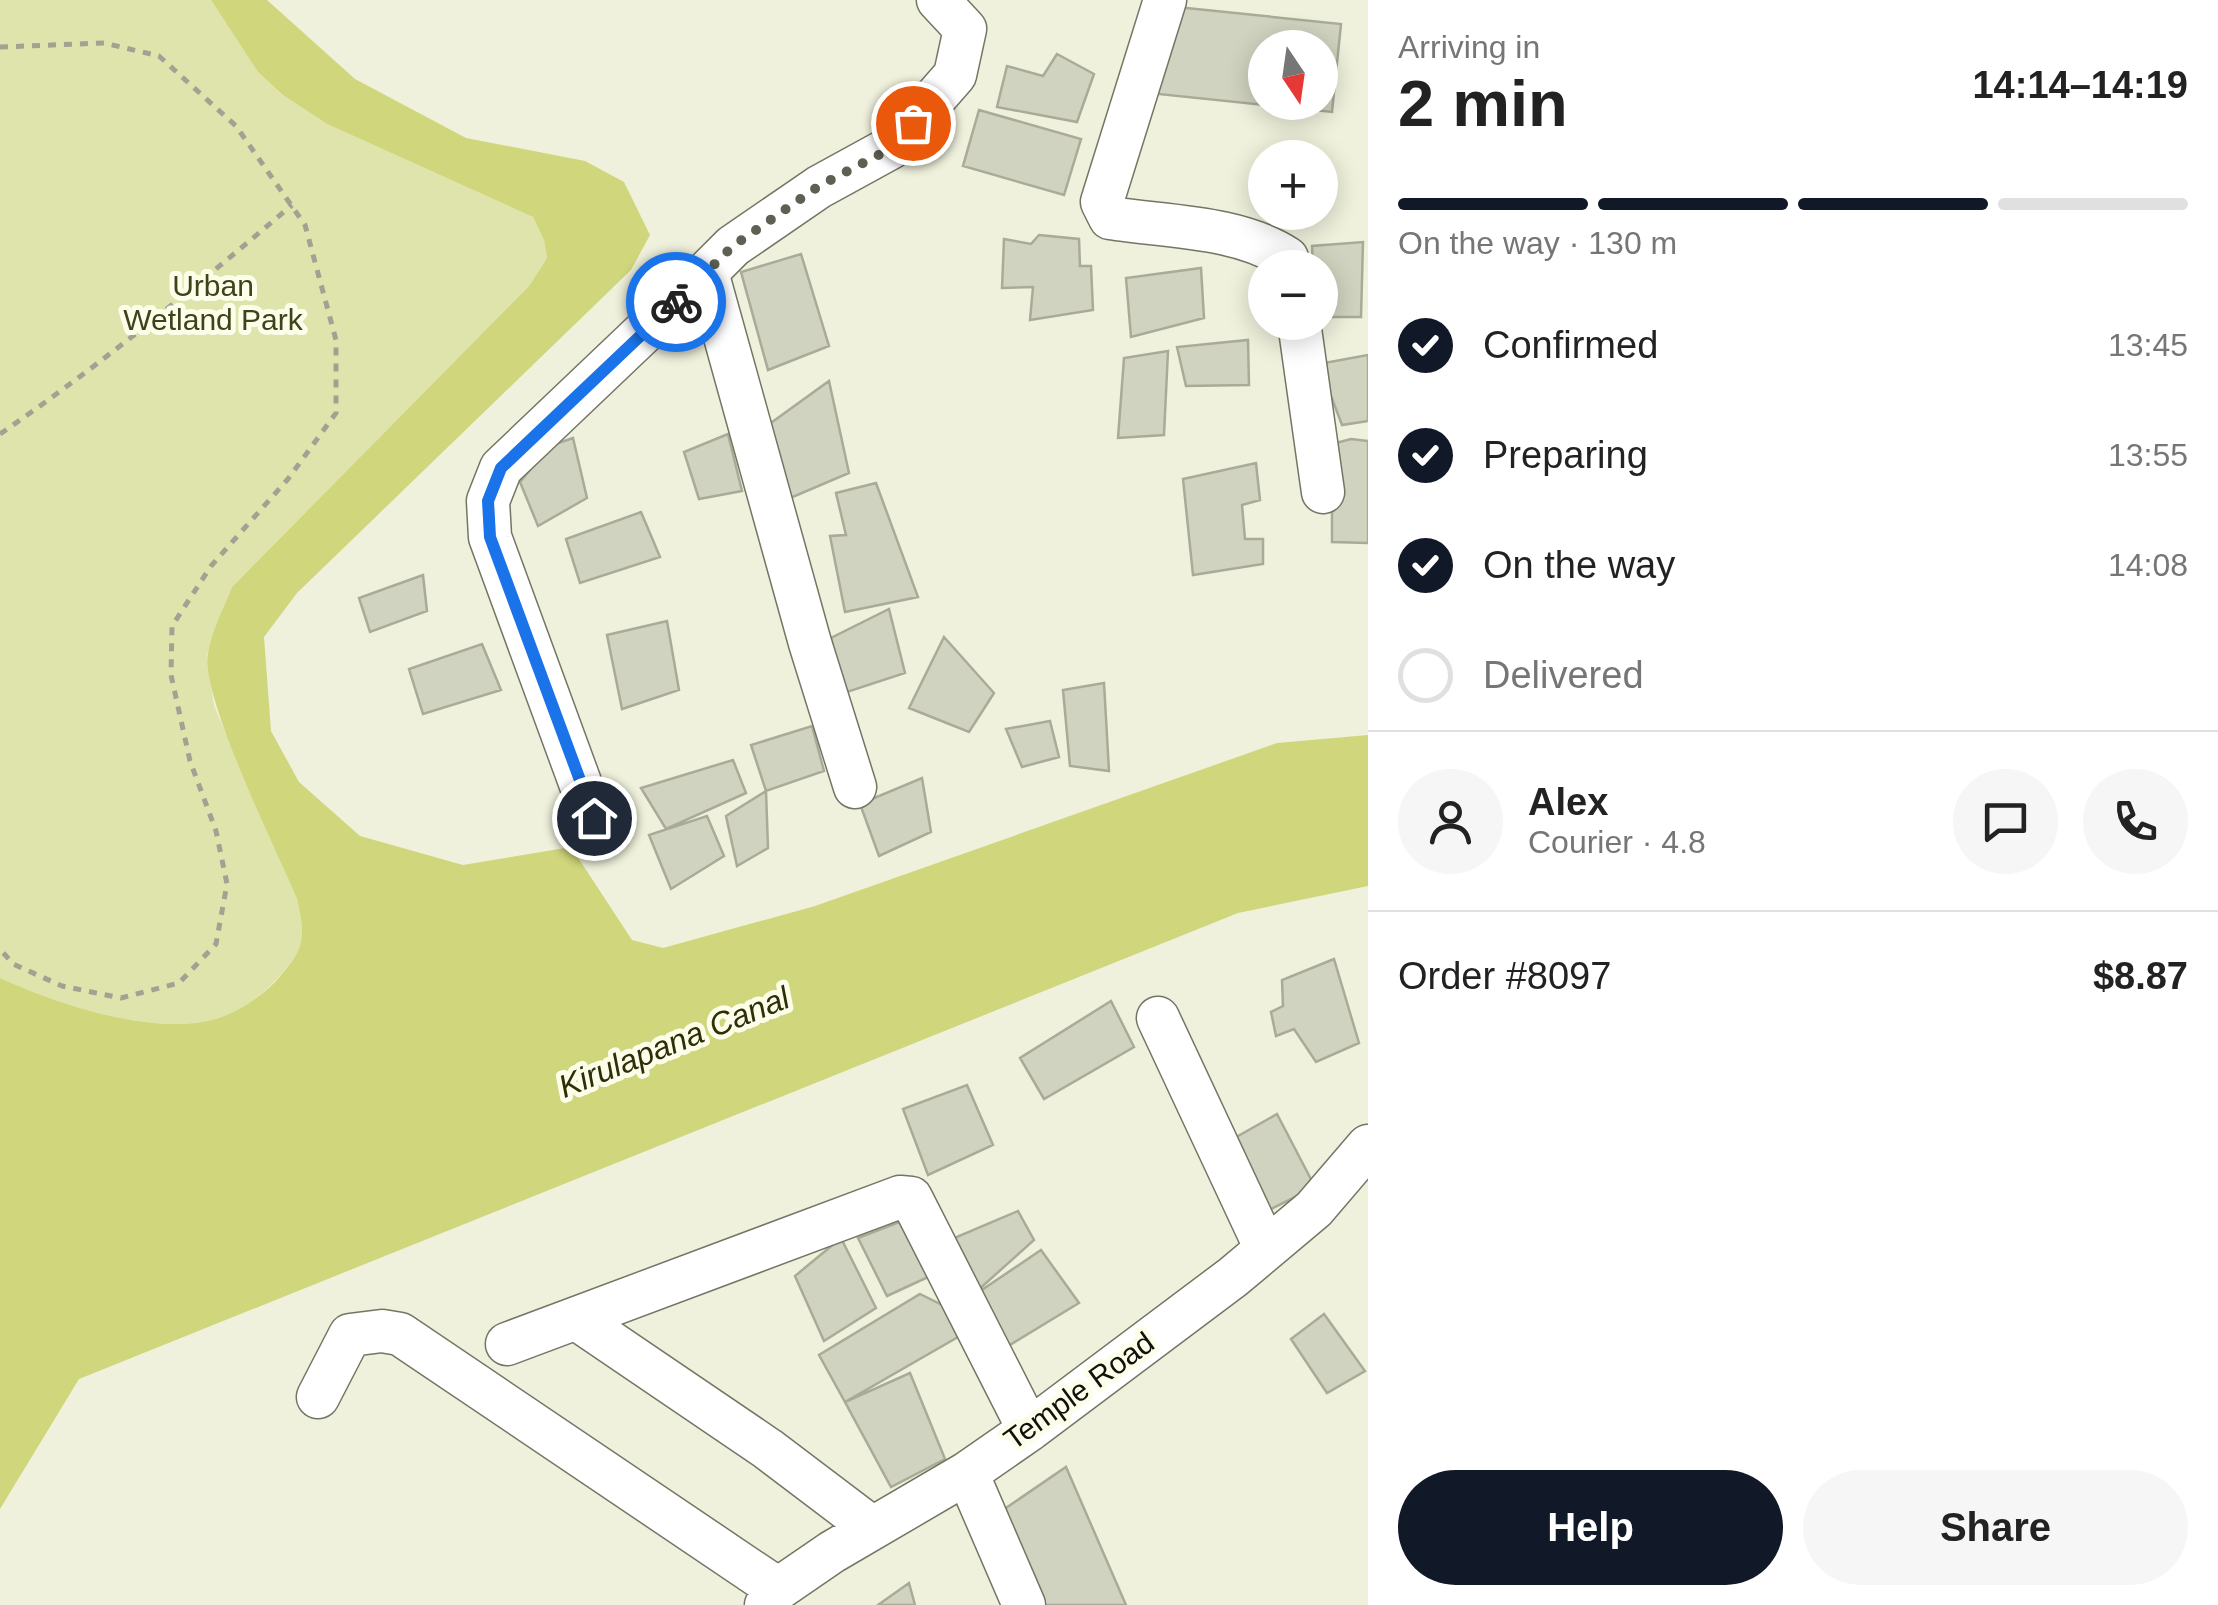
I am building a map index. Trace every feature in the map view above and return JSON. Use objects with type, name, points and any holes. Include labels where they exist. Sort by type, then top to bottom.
[{"type":"street","points":[[594,818],[490,537],[488,501],[501,468],[733,246],[819,186],[892,148],[955,75],[965,29],[938,0]]},
{"type":"street","points":[[1165,0],[1102,202],[1110,218],[1252,240],[1275,250]]},
{"type":"street","points":[[708,272],[854,788]]},
{"type":"street","points":[[1301,340],[1323,492]]},
{"type":"street","points":[[1158,1018],[1266,1249]]},
{"type":"street","name":"Temple Road","points":[[772,1597],[871,1527],[966,1473],[1029,1430],[1314,1209],[1368,1146]]},
{"type":"street","points":[[507,1344],[900,1196],[911,1198],[1029,1430]]},
{"type":"street","points":[[578,1320],[768,1449],[871,1527]]},
{"type":"street","points":[[318,1397],[350,1335],[382,1331],[400,1334],[772,1597]]},
{"type":"street","points":[[966,1473],[1024,1605]]},
{"type":"path","points":[[0,47],[104,43],[159,56],[236,126],[306,225],[336,340],[336,413],[288,480],[212,566],[172,626],[171,675],[190,761],[216,832],[227,884],[216,944],[179,984],[121,998],[62,986],[14,964],[0,949]]},
{"type":"path","points":[[0,434],[114,351],[292,205]]},
{"type":"green space","name":"Urban Wetland Park","points":[[0,0],[211,0],[258,72],[283,95],[327,124],[533,217],[544,240],[547,258],[529,286],[232,587],[207,655],[214,706],[297,899],[302,935],[292,961],[268,988],[232,1013],[212,1020],[178,1024],[126,1019],[72,1006],[0,978]]},
{"type":"water","name":"Kirulapana Canal","points":[[211,0],[267,0],[355,79],[466,138],[585,161],[624,182],[650,235],[631,270],[297,593],[264,637],[271,731],[299,782],[360,836],[463,865],[571,847],[632,940],[663,948],[815,906],[1277,743],[1368,735],[1368,886],[1238,913],[79,1379],[0,1509],[0,978],[99,1013],[178,1024],[212,1020],[242,1008],[268,989],[292,962],[302,936],[297,899],[242,774],[216,703],[208,653],[215,628],[232,587],[529,286],[547,258],[533,217],[327,124],[283,95],[258,72]]},
{"type":"building","points":[[1167,6],[1341,24],[1338,53],[1338,30],[1248,30],[1248,103],[1158,94]]},
{"type":"building","points":[[1057,54],[1094,74],[1077,122],[997,107],[1007,66],[1043,76]]},
{"type":"building","points":[[979,110],[1081,139],[1064,195],[963,166]]},
{"type":"building","points":[[1039,235],[1079,239],[1080,266],[1091,266],[1093,310],[1030,320],[1033,287],[1002,288],[1004,239],[1031,244]]},
{"type":"building","points":[[1363,242],[1361,317],[1338,317],[1338,250],[1312,250],[1312,246]]},
{"type":"building","points":[[801,254],[829,346],[768,370],[741,272]]},
{"type":"building","points":[[1201,268],[1204,318],[1131,337],[1126,278]]},
{"type":"building","points":[[1248,340],[1249,385],[1186,386],[1177,347]]},
{"type":"building","points":[[1168,351],[1164,435],[1118,438],[1124,358]]},
{"type":"building","points":[[1368,355],[1368,421],[1342,425],[1319,364]]},
{"type":"building","points":[[829,381],[849,473],[781,502],[768,425]]},
{"type":"building","points":[[728,434],[742,491],[699,499],[684,452]]},
{"type":"building","points":[[573,438],[587,498],[538,526],[520,482],[550,446]]},
{"type":"building","points":[[1351,439],[1368,441],[1368,543],[1332,542],[1332,444]]},
{"type":"building","points":[[1256,463],[1260,500],[1242,505],[1245,539],[1263,539],[1263,564],[1193,575],[1183,479]]},
{"type":"building","points":[[876,483],[918,597],[845,612],[830,536],[846,535],[836,493]]},
{"type":"building","points":[[641,512],[660,557],[580,583],[566,539]]},
{"type":"building","points":[[423,575],[427,611],[370,632],[359,598]]},
{"type":"building","points":[[889,609],[905,673],[844,693],[831,638]]},
{"type":"building","points":[[667,621],[679,690],[622,709],[607,635]]},
{"type":"building","points":[[944,637],[994,693],[969,732],[909,708]]},
{"type":"building","points":[[482,644],[501,690],[423,714],[409,669]]},
{"type":"building","points":[[1104,683],[1109,771],[1070,766],[1063,690]]},
{"type":"building","points":[[1050,721],[1059,757],[1022,767],[1006,729]]},
{"type":"building","points":[[812,726],[824,771],[766,791],[751,745]]},
{"type":"building","points":[[733,760],[746,793],[666,829],[641,788]]},
{"type":"building","points":[[922,778],[931,832],[879,856],[860,804]]},
{"type":"building","points":[[766,791],[768,848],[737,866],[726,816]]},
{"type":"building","points":[[707,816],[724,856],[671,889],[649,835]]},
{"type":"building","points":[[1334,959],[1359,1043],[1316,1062],[1294,1029],[1276,1036],[1271,1012],[1283,1006],[1282,980]]},
{"type":"building","points":[[1111,1001],[1134,1047],[1044,1099],[1020,1058]]},
{"type":"building","points":[[967,1085],[993,1145],[928,1175],[903,1109]]},
{"type":"building","points":[[1277,1114],[1315,1187],[1267,1211],[1231,1140]]},
{"type":"building","points":[[1018,1211],[1034,1240],[967,1300],[945,1242]]},
{"type":"building","points":[[902,1221],[937,1273],[887,1296],[858,1238]]},
{"type":"building","points":[[841,1238],[876,1308],[824,1341],[795,1276]]},
{"type":"building","points":[[1041,1250],[1079,1303],[995,1354],[967,1300]]},
{"type":"building","points":[[920,1294],[944,1306],[958,1337],[845,1402],[819,1355]]},
{"type":"building","points":[[1324,1314],[1365,1371],[1327,1393],[1291,1339]]},
{"type":"building","points":[[910,1373],[945,1459],[891,1487],[845,1402]]},
{"type":"building","points":[[1066,1467],[1126,1605],[1038,1605],[1003,1510]]},
{"type":"building","points":[[909,1583],[915,1605],[878,1605]]},
{"type":"way so far","points":[[676,302],[733,246],[819,186],[892,148],[913,123]]},
{"type":"route","points":[[594,818],[490,537],[488,501],[501,468],[676,302]]}]
